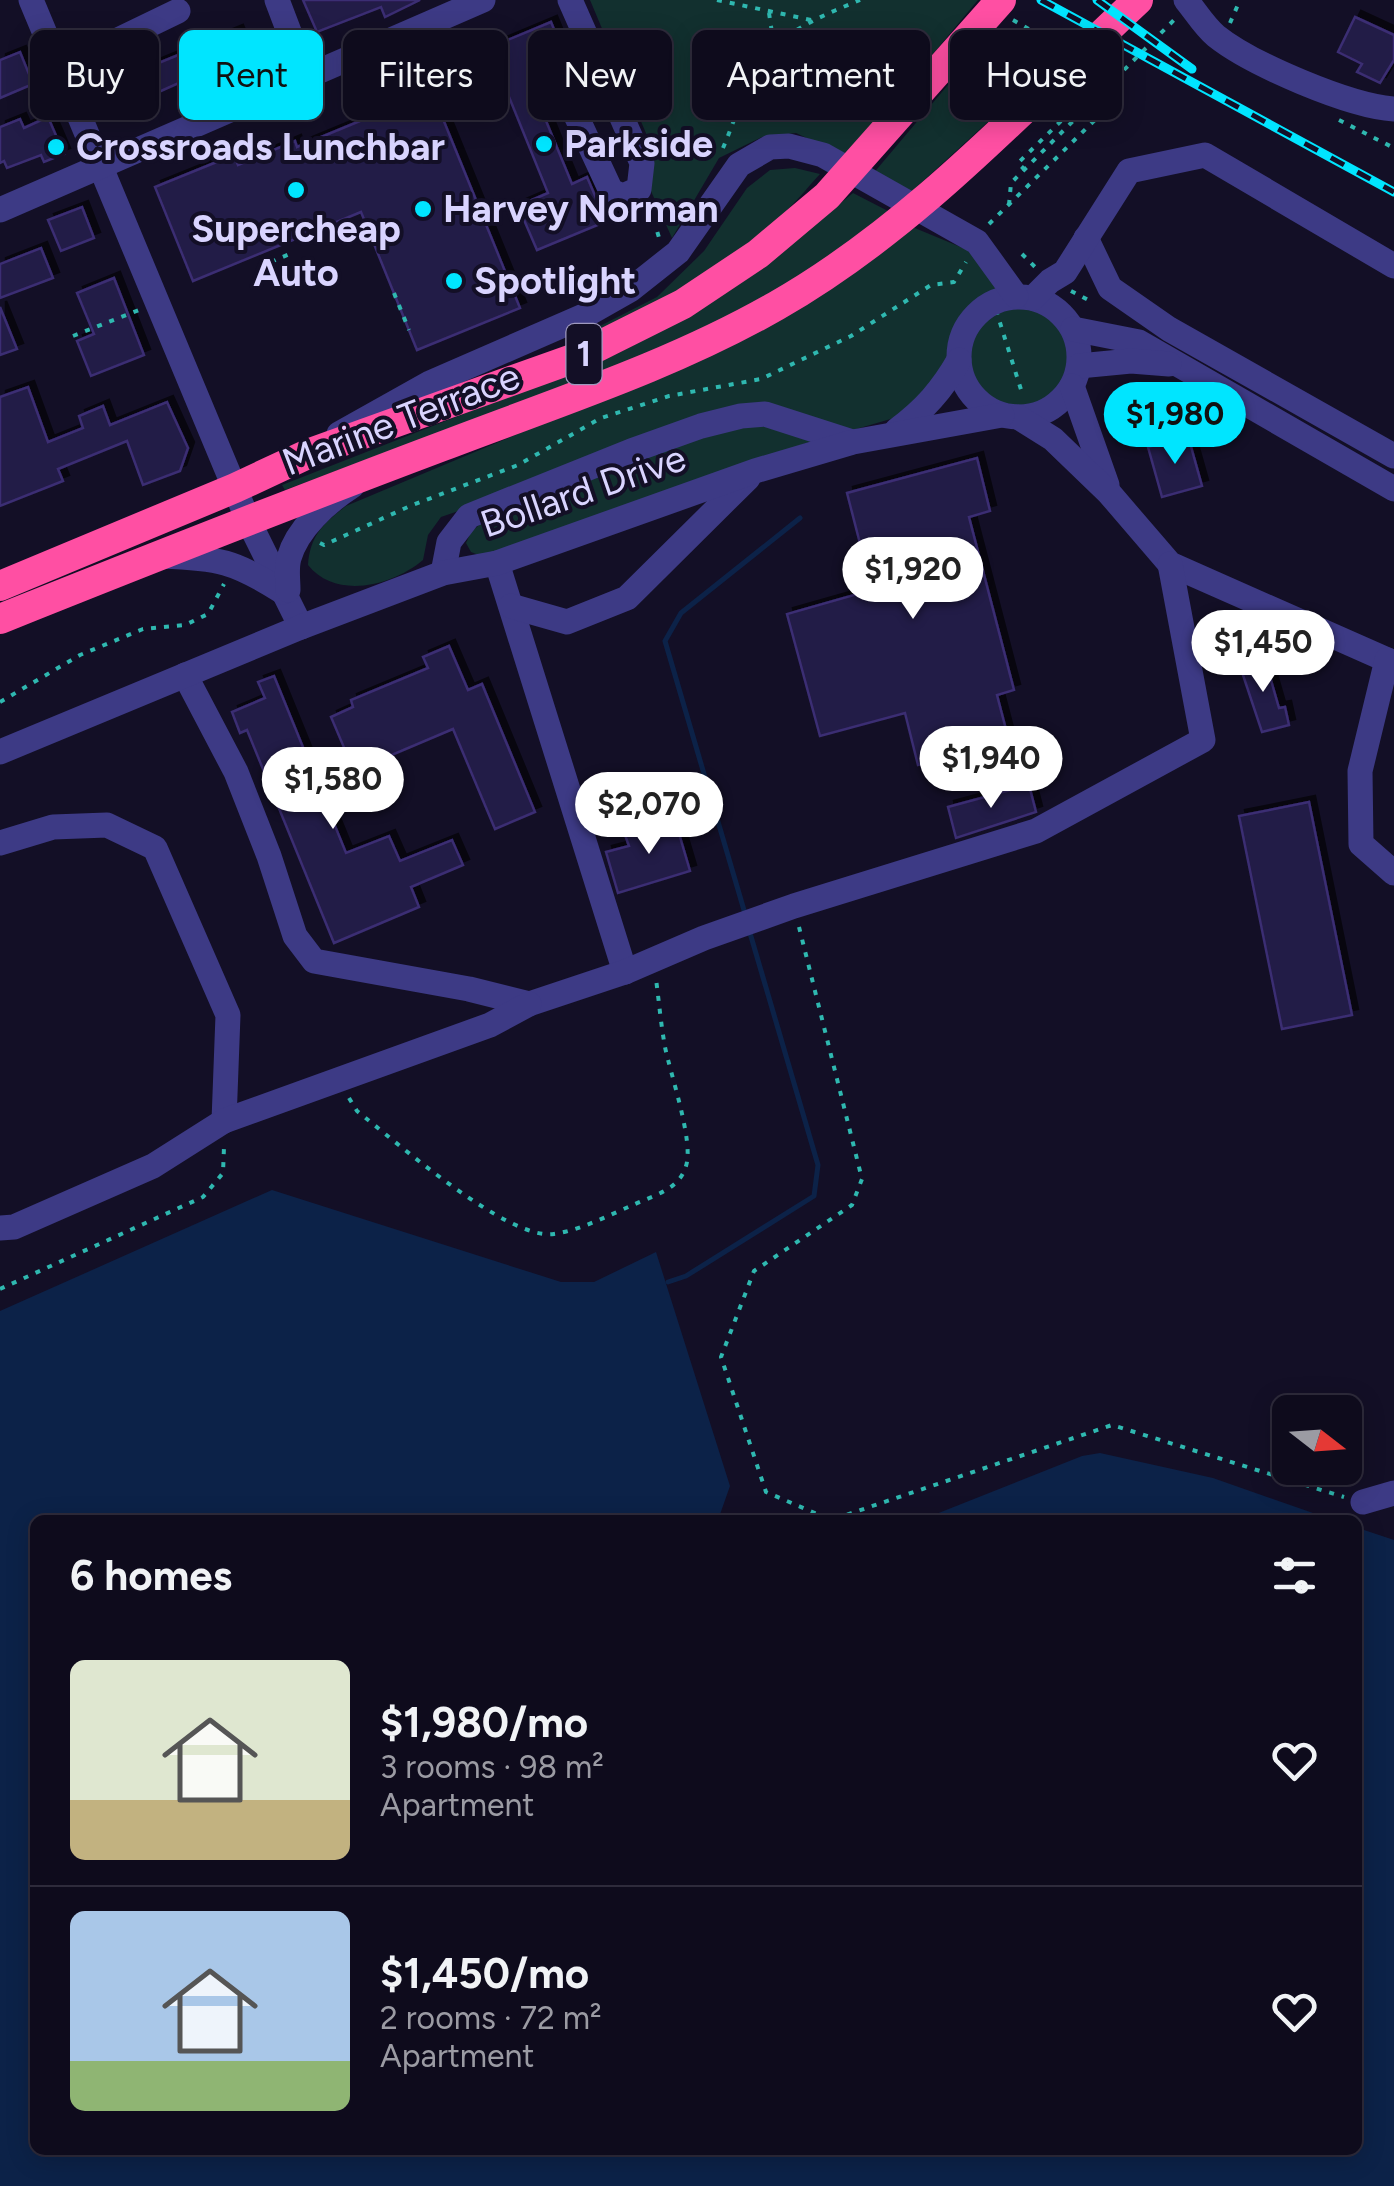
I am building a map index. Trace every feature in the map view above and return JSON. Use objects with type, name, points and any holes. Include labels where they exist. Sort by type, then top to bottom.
[{"type":"highway","name":"Marine Terrace","points":[[1101,30],[1138,0]]},
{"type":"highway","name":"Marine Terrace","points":[[0,586],[310,453],[576,358],[683,304],[758,254],[827,196],[995,13]]},
{"type":"highway","name":"Marine Terrace","points":[[0,619],[248,520],[676,358],[778,305],[880,235],[946,180],[1004,120]]},
{"type":"street","points":[[32,0],[44,30]]},
{"type":"street","points":[[277,0],[288,30]]},
{"type":"street","points":[[417,0],[428,25]]},
{"type":"street","points":[[323,72],[428,25],[454,6],[483,0]]},
{"type":"street","points":[[570,0],[584,30]]},
{"type":"street","points":[[1184,6],[1221,40],[1394,123]]},
{"type":"street","points":[[139,30],[178,11]]},
{"type":"street","points":[[1340,98],[1394,109]]},
{"type":"street","points":[[82,120],[248,520],[288,595],[300,628]]},
{"type":"street","points":[[0,210],[210,120]]},
{"type":"street","points":[[577,120],[610,191],[623,196],[639,188],[642,163],[624,120]]},
{"type":"street","points":[[310,453],[430,383],[586,315],[630,290],[667,262],[692,236],[739,165],[761,150],[778,146],[824,156],[977,242],[1039,291],[1070,324],[1079,347],[1075,376],[1109,492]]},
{"type":"street","points":[[1039,291],[1086,238],[1129,170],[1205,155],[1394,266]]},
{"type":"street","points":[[1086,238],[1110,288],[1169,329],[1394,456]]},
{"type":"street","points":[[1039,291],[1070,324],[1139,342],[1350,460],[1394,489]]},
{"type":"street","name":"Bollard Drive","points":[[893,433],[924,410],[946,384],[959,360],[968,324],[981,310],[997,300],[1039,291]]},
{"type":"street","points":[[959,360],[963,378],[974,396],[1015,412],[1053,440],[1109,492],[1170,564],[1390,662],[1360,771],[1361,844],[1394,874]]},
{"type":"street","points":[[1075,376],[1131,361],[1174,364]]},
{"type":"street","name":"Bollard Drive","points":[[0,752],[443,573],[497,563],[755,471],[893,433],[1015,412],[1035,415],[1050,408],[1075,376]]},
{"type":"street","points":[[443,573],[449,542],[470,516],[701,426],[765,414],[853,442]]},
{"type":"street","points":[[288,595],[288,559],[299,535],[336,496],[377,471]]},
{"type":"street","points":[[510,606],[566,622],[627,598],[755,471]]},
{"type":"street","points":[[157,556],[229,562],[288,595]]},
{"type":"street","points":[[497,563],[625,972]]},
{"type":"street","points":[[0,1228],[14,1227],[153,1166],[224,1122],[490,1026],[529,1004],[625,972],[783,910],[1036,830],[1203,740],[1170,564]]},
{"type":"street","points":[[185,676],[236,772],[295,936],[314,961],[529,1004]]},
{"type":"street","points":[[0,843],[52,828],[107,825],[155,848],[228,1015],[224,1122]]},
{"type":"street","points":[[1363,1502],[1394,1493]]},
{"type":"path","points":[[718,0],[814,20]]},
{"type":"path","points":[[799,30],[860,0]]},
{"type":"path","points":[[1229,26],[1240,0]]},
{"type":"path","points":[[1009,205],[1011,183],[1184,6]]},
{"type":"path","points":[[769,13],[772,30]]},
{"type":"path","points":[[995,13],[1017,30]]},
{"type":"path","points":[[299,535],[324,545],[410,506],[518,466],[601,418],[669,396],[761,379],[851,336],[930,285],[954,282],[989,224],[1104,110],[1109,94],[1105,78],[1018,164],[1025,170]]},
{"type":"path","points":[[719,158],[735,120]]},
{"type":"path","points":[[642,163],[642,179],[667,262]]},
{"type":"path","points":[[259,267],[292,253]]},
{"type":"path","points":[[1015,412],[1039,291],[1022,254]]},
{"type":"path","points":[[1039,291],[1100,306]]},
{"type":"path","points":[[394,292],[409,330]]},
{"type":"path","points":[[74,336],[156,303]]},
{"type":"path","points":[[0,702],[80,654],[143,629],[184,625],[208,614],[222,591],[229,562]]},
{"type":"path","points":[[783,910],[862,1179],[852,1205],[754,1272],[721,1357],[766,1492],[819,1515]]},
{"type":"path","points":[[338,1080],[357,1111],[434,1172],[510,1224],[534,1234],[554,1234],[603,1218],[676,1186],[686,1168],[689,1146],[664,1043],[654,960]]},
{"type":"path","points":[[0,1289],[204,1197],[223,1173],[224,1122]]},
{"type":"path","points":[[846,1515],[1112,1425],[1363,1502]]},
{"type":"green space","points":[[590,0],[978,0],[930,58],[930,30],[692,30],[692,120],[878,120],[847,157],[796,133],[762,137],[719,158],[672,238],[646,180],[653,150],[640,120],[672,120],[672,30],[603,30]]},
{"type":"green space","points":[[950,82],[950,120],[990,120],[910,193],[872,175],[918,120],[930,120],[930,106]]},
{"type":"green space","points":[[795,168],[820,174],[768,227],[666,300],[639,315],[598,327],[657,297],[704,251],[747,188],[770,170]]},
{"type":"green space","points":[[853,193],[888,211],[809,271],[702,331],[285,490],[282,485],[617,354],[692,314],[771,259]]},
{"type":"green space","points":[[910,226],[975,253],[1015,287],[977,303],[954,329],[947,365],[930,393],[894,418],[853,430],[765,406],[441,517],[428,535],[423,560],[396,577],[349,586],[333,583],[308,565],[320,531],[346,506],[649,379]]},
{"type":"green space","points":[[1019,307],[1038,311],[1054,322],[1065,338],[1069,357],[1065,376],[1054,392],[1038,403],[1019,407],[1000,403],[984,392],[973,376],[969,357],[973,338],[984,322],[1000,311]]},
{"type":"green space","points":[[740,421],[818,439],[481,556],[471,552],[466,543],[471,532],[500,507]]},
{"type":"water","points":[[272,1190],[561,1282],[594,1282],[656,1252],[730,1486],[720,1515],[30,1515],[30,2155],[1362,2155],[1362,1529],[1394,1540],[1394,2186],[0,2186],[0,1311]]},
{"type":"water","points":[[1100,1453],[1213,1478],[1319,1515],[934,1515],[1082,1456]]},
{"type":"building","points":[[303,0],[420,0],[385,17],[381,7],[316,30]]},
{"type":"building","points":[[1355,17],[1394,35],[1394,60],[1380,83],[1357,72],[1362,64],[1338,52]]},
{"type":"building","points":[[551,22],[554,30],[532,30]]},
{"type":"building","points":[[528,32],[528,120],[546,120],[572,184],[587,177],[596,198],[607,207],[612,219],[537,250],[518,206],[548,193],[508,94],[508,40]]},
{"type":"building","points":[[20,52],[30,85],[0,98],[0,60]]},
{"type":"building","points":[[179,55],[179,83],[159,92],[159,63]]},
{"type":"building","points":[[20,119],[24,128],[49,120],[64,154],[44,162],[41,155],[7,168],[4,161],[0,163],[0,127]]},
{"type":"building","points":[[362,120],[443,120],[520,308],[417,350],[361,212],[193,281],[155,187],[234,155],[238,165],[295,141],[297,147]]},
{"type":"building","points":[[82,207],[94,238],[61,251],[48,220]]},
{"type":"building","points":[[41,248],[53,278],[0,298],[0,264]]},
{"type":"building","points":[[114,278],[144,355],[91,376],[77,341],[94,334],[77,293]]},
{"type":"building","points":[[0,307],[17,349],[0,355]]},
{"type":"building","points":[[28,387],[48,442],[83,428],[79,416],[103,406],[110,425],[167,402],[188,448],[180,471],[143,485],[127,441],[58,469],[63,481],[0,506],[0,397]]},
{"type":"building","points":[[1188,436],[1202,486],[1162,497],[1148,447]]},
{"type":"building","points":[[977,458],[990,511],[969,517],[1014,690],[997,695],[1009,741],[918,765],[905,713],[820,736],[787,614],[872,590],[847,493]]},
{"type":"building","points":[[449,646],[468,690],[482,684],[535,812],[495,829],[453,729],[354,771],[331,717],[353,707],[351,700],[428,668],[423,657]]},
{"type":"building","points":[[1264,656],[1279,708],[1285,707],[1289,725],[1262,732],[1239,663]]},
{"type":"building","points":[[274,676],[346,853],[389,836],[400,861],[452,840],[463,865],[411,887],[419,907],[334,943],[247,730],[240,733],[232,712],[265,698],[258,682]]},
{"type":"building","points":[[1029,785],[1036,812],[956,838],[948,807]]},
{"type":"building","points":[[1309,802],[1352,1015],[1282,1029],[1239,816]]},
{"type":"building","points":[[675,820],[690,871],[618,893],[606,852],[629,846],[625,835]]},
{"type":"waterway","points":[[746,917],[665,641],[681,613],[800,518]]},
{"type":"waterway","points":[[668,1282],[686,1276],[814,1196],[818,1165],[750,933]]},
{"type":"railway","points":[[1041,0],[1394,192]]},
{"type":"railway","points":[[1097,0],[1192,69]]},
{"type":"place","name":"Parkside","points":[[544,144]]},
{"type":"place","name":"Crossroads Lunchbar","points":[[56,147]]},
{"type":"place","name":"Supercheap Auto","points":[[296,190]]},
{"type":"place","name":"Harvey Norman","points":[[423,209]]},
{"type":"place","name":"Spotlight","points":[[454,281]]}]
